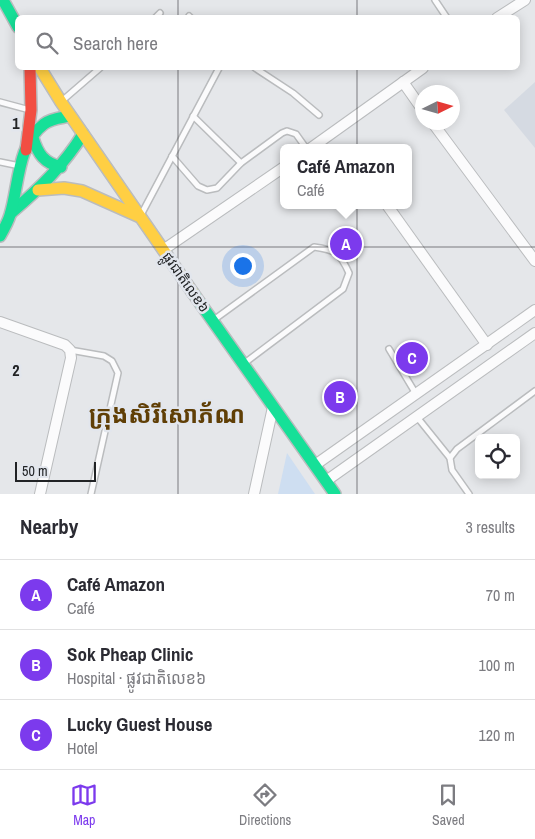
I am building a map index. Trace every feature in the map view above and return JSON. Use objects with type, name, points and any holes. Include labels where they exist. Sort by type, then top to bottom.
[{"type":"main road","points":[[2,1],[15,22]]},
{"type":"main road","points":[[26,150],[31,110],[30,70]]},
{"type":"main road","name":"ផ្លូវជាតិលេខ៦","points":[[41,70],[70,116],[335,494]]},
{"type":"main road","points":[[0,236],[11,213],[20,166],[33,138],[41,126],[55,118],[70,116]]},
{"type":"main road","points":[[11,213],[61,167],[72,154],[83,134]]},
{"type":"main road","points":[[33,138],[36,149],[43,160],[49,164],[61,167]]},
{"type":"main road","points":[[38,190],[64,188],[82,192],[140,216]]},
{"type":"street","points":[[502,15],[525,0]]},
{"type":"street","points":[[317,144],[420,70]]},
{"type":"street","points":[[403,82],[415,100]]},
{"type":"street","points":[[438,130],[535,261]]},
{"type":"street","points":[[163,250],[280,170]]},
{"type":"street","points":[[390,209],[487,345]]},
{"type":"street","points":[[315,465],[535,310]]},
{"type":"street","points":[[0,322],[65,345],[70,350],[70,358],[40,494]]},
{"type":"street","points":[[326,481],[535,332]]},
{"type":"street","points":[[254,494],[274,407]]},
{"type":"lane","points":[[435,0],[445,15]]},
{"type":"lane","points":[[61,102],[98,70]]},
{"type":"lane","points":[[140,216],[218,70]]},
{"type":"lane","points":[[258,70],[293,93],[319,115]]},
{"type":"lane","points":[[0,102],[31,110]]},
{"type":"lane","points":[[193,116],[240,163]]},
{"type":"lane","points":[[172,156],[198,186],[207,190],[217,188],[240,163],[270,141],[288,131],[296,134],[303,144]]},
{"type":"lane","points":[[0,162],[20,166]]},
{"type":"lane","points":[[213,321],[314,247],[331,249],[343,259],[349,273],[344,289],[243,364]]},
{"type":"lane","points":[[389,349],[416,395]]},
{"type":"lane","points":[[70,350],[104,356],[112,361],[118,373],[91,494]]},
{"type":"lane","points":[[450,458],[457,450],[535,391]]},
{"type":"lane","points":[[416,417],[450,458],[452,470],[469,494]]},
{"type":"shaded area","points":[[535,82],[535,148],[504,110]]},
{"type":"shaded area","points":[[287,453],[315,494],[278,494]]},
{"type":"traffic: fast","points":[[3,0],[15,22]]},
{"type":"traffic: fast","points":[[0,236],[10,215],[24,154],[35,132],[47,122],[70,116]]},
{"type":"traffic: fast","points":[[11,213],[50,176],[68,156],[83,134]]},
{"type":"traffic: fast","points":[[33,138],[42,157],[50,163],[61,167]]},
{"type":"traffic: fast","points":[[193,293],[335,494]]},
{"type":"traffic: slow","points":[[41,70],[61,102],[193,293]]},
{"type":"traffic: slow","points":[[38,190],[64,188],[82,191],[138,216]]},
{"type":"traffic: jam","points":[[26,150],[31,110],[30,70]]},
{"type":"place","name":"Café Amazon","points":[[346,244]]},
{"type":"place","name":"Lucky Guest House","points":[[412,358]]},
{"type":"place","name":"Sok Pheap Clinic","points":[[340,397]]},
{"type":"district","name":"ក្រុងសិរីសោភ័ណ","points":[[167,414]]}]
